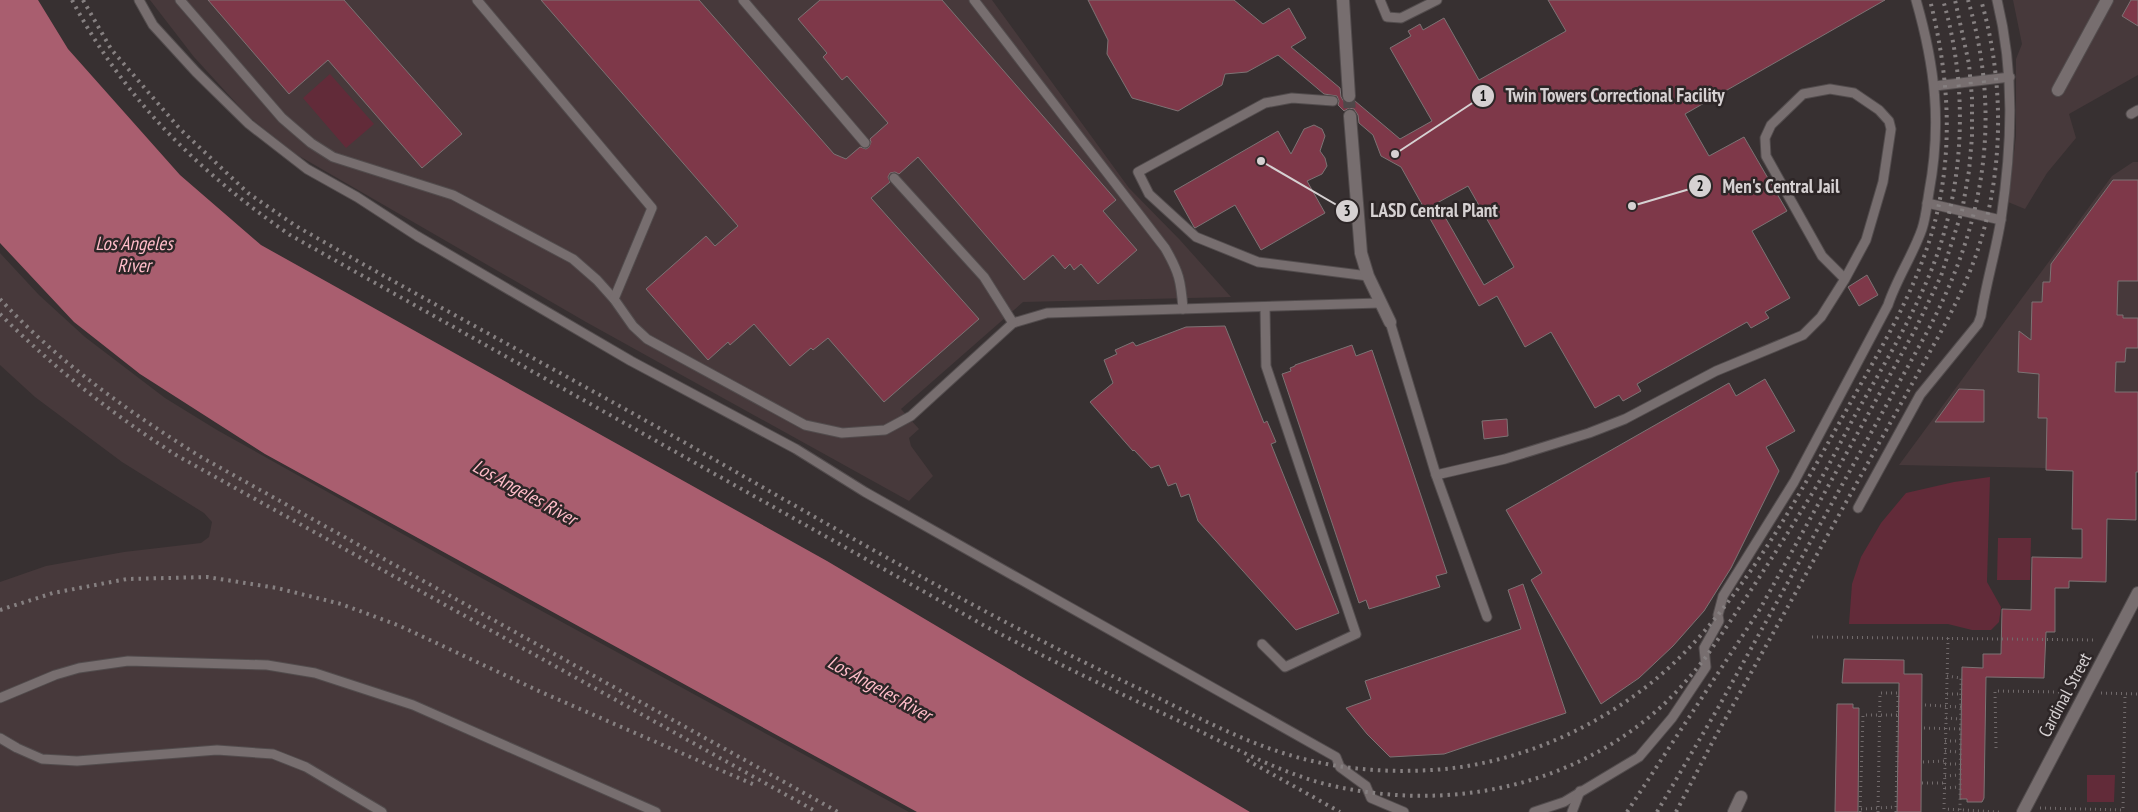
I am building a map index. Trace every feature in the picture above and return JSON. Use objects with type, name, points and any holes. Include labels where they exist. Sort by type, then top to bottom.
[{"type":"street","points":[[1343,0],[1349,96]]},
{"type":"street","points":[[2058,90],[2107,0]]},
{"type":"street","points":[[1350,116],[1361,253],[1368,276],[1390,322]]},
{"type":"street","name":"Cardinal Street","points":[[2023,812],[2138,593]]},
{"type":"street","points":[[1734,812],[1741,797]]},
{"type":"lane","points":[[139,0],[153,25],[196,72],[249,124],[307,169],[631,361],[796,449],[865,492],[1336,757],[1340,767],[1366,786],[1371,798],[1404,812]]},
{"type":"lane","points":[[180,0],[282,118],[311,143],[333,157],[454,195],[573,259],[614,298],[633,326],[647,339],[805,425],[842,433],[885,430],[912,416],[1013,323],[1048,313],[1265,308],[1380,303]]},
{"type":"lane","points":[[477,0],[652,208],[614,298]]},
{"type":"lane","points":[[743,0],[865,143]]},
{"type":"lane","points":[[974,0],[1165,248],[1181,280],[1183,309]]},
{"type":"lane","points":[[1380,0],[1388,17],[1401,18],[1437,0]]},
{"type":"lane","points":[[1534,812],[1564,802],[1639,757],[1672,718],[1706,668],[1704,648],[1719,621],[1718,614],[1723,596],[1790,490],[1888,305],[1894,285],[1923,227],[1935,151],[1935,86],[1926,38],[1916,0]]},
{"type":"lane","points":[[1858,508],[1920,395],[1978,324],[1982,316],[2001,220],[2009,151],[2010,77],[1997,0]]},
{"type":"lane","points":[[1935,86],[2010,77]]},
{"type":"lane","points":[[1436,475],[1505,459],[1589,433],[1626,419],[1716,371],[1803,335],[1821,317],[1845,279],[1866,240],[1883,182],[1891,129],[1888,121],[1879,110],[1854,92],[1830,89],[1803,94],[1772,125],[1765,138],[1766,156],[1822,256],[1845,279]]},
{"type":"lane","points":[[1333,101],[1292,98],[1265,103],[1138,172],[1149,194],[1196,237],[1258,262],[1368,276]]},
{"type":"lane","points":[[894,178],[984,277],[1013,323]]},
{"type":"lane","points":[[1927,203],[2001,220]]},
{"type":"lane","points":[[1262,644],[1285,666],[1356,634],[1266,366],[1265,308]]},
{"type":"lane","points":[[1390,322],[1436,475],[1487,617]]},
{"type":"lane","points":[[0,698],[55,675],[79,668],[128,661],[267,665],[315,673],[413,705],[656,812]]},
{"type":"lane","points":[[0,738],[42,759],[77,761],[217,750],[273,754],[306,767],[382,812]]},
{"type":"lane","points":[[1572,812],[1580,791]]},
{"type":"path","points":[[1812,637],[2103,640]]},
{"type":"path","points":[[1948,638],[1944,809],[1999,812]]},
{"type":"path","points":[[1947,676],[1961,678],[1960,810]]},
{"type":"path","points":[[1996,748],[1995,692],[2061,692]]},
{"type":"path","points":[[1878,810],[1880,693],[1898,693],[1896,812]]},
{"type":"path","points":[[2086,693],[2138,694]]},
{"type":"path","points":[[1946,694],[1961,694]]},
{"type":"path","points":[[2037,808],[2075,811],[2123,810],[2125,694]]},
{"type":"path","points":[[1925,705],[1961,707]]},
{"type":"path","points":[[1896,806],[1878,810],[1860,810],[1862,715],[1898,715]]},
{"type":"path","points":[[1946,718],[1961,719]]},
{"type":"path","points":[[1924,728],[1960,729]]},
{"type":"path","points":[[1946,741],[1960,741]]},
{"type":"path","points":[[1945,751],[1960,752]]},
{"type":"path","points":[[1923,762],[1960,764]]},
{"type":"path","points":[[1945,776],[1960,774]]},
{"type":"path","points":[[1922,783],[1960,787]]},
{"type":"shaded area","points":[[150,0],[992,0],[1129,188],[1180,240],[1231,297],[1023,302],[901,409],[919,429],[909,438],[911,446],[933,476],[909,501],[586,322],[294,153],[247,115],[194,57]]},
{"type":"shaded area","points":[[2013,0],[2138,0],[2138,75],[2069,114],[2076,138],[2047,173],[2025,209],[2008,202],[2016,136],[2016,59],[2022,44]]},
{"type":"shaded area","points":[[330,74],[374,124],[346,148],[303,98]]},
{"type":"shaded area","points":[[2133,162],[2138,162],[2138,470],[1899,465],[2112,176]]},
{"type":"shaded area","points":[[0,253],[39,295],[85,337],[165,398],[217,430],[467,570],[909,812],[0,812],[0,582],[46,566],[124,552],[201,543],[209,537],[212,522],[204,513],[122,462],[35,397],[0,365]]},
{"type":"shaded area","points":[[1990,477],[1987,582],[2001,607],[1999,622],[1991,630],[1972,630],[1948,624],[1849,624],[1852,584],[1861,557],[1881,523],[1906,493],[1954,482]]},
{"type":"shaded area","points":[[1998,538],[2031,538],[2030,580],[1997,580]]},
{"type":"shaded area","points":[[2087,775],[2115,775],[2114,802],[2087,802]]},
{"type":"water","name":"Los Angeles River","points":[[0,0],[38,0],[68,49],[180,175],[261,245],[827,561],[1250,812],[917,812],[265,454],[140,374],[74,322],[0,243]]},
{"type":"building","points":[[208,0],[344,0],[462,134],[422,168],[328,60],[289,94]]},
{"type":"building","points":[[541,0],[699,0],[834,154],[846,159],[860,147],[866,149],[869,147],[870,139],[888,123],[847,76],[842,80],[823,57],[827,53],[798,19],[820,0],[942,0],[1116,200],[1103,211],[1137,250],[1098,284],[1081,264],[1074,270],[1070,264],[1065,269],[1053,255],[1024,280],[918,157],[899,174],[895,172],[890,173],[888,177],[890,182],[871,198],[979,319],[884,402],[828,338],[813,350],[811,348],[790,366],[754,324],[730,345],[728,342],[708,360],[646,289],[706,236],[715,246],[738,226]]},
{"type":"building","points":[[1088,0],[1234,0],[1263,24],[1289,8],[1306,38],[1291,47],[1340,88],[1341,97],[1345,103],[1350,104],[1355,101],[1400,139],[1432,121],[1390,48],[1411,36],[1408,31],[1420,24],[1423,30],[1444,18],[1479,80],[1566,31],[1548,0],[1885,0],[1685,114],[1709,156],[1744,137],[1787,211],[1752,231],[1790,298],[1765,312],[1769,318],[1751,328],[1747,322],[1637,384],[1641,391],[1623,401],[1619,395],[1595,408],[1551,332],[1525,347],[1497,296],[1479,306],[1401,167],[1381,156],[1373,135],[1359,123],[1358,115],[1354,109],[1349,108],[1344,111],[1338,105],[1337,96],[1324,94],[1278,55],[1247,72],[1225,74],[1222,85],[1178,111],[1132,98],[1107,54],[1108,40]],"holes":[[[1468,186],[1514,267],[1484,285],[1437,203]]]},
{"type":"building","points":[[2131,0],[2138,0],[2138,26],[2122,16]]},
{"type":"building","points":[[1314,125],[1322,129],[1325,136],[1320,151],[1325,158],[1327,166],[1322,174],[1307,181],[1325,213],[1261,250],[1235,205],[1194,227],[1174,191],[1278,131],[1291,154],[1304,129]]},
{"type":"building","points":[[2113,180],[2138,180],[2138,281],[2118,281],[2117,315],[2123,315],[2123,318],[2138,318],[2138,348],[2126,348],[2125,362],[2116,362],[2115,392],[2138,392],[2136,520],[2107,519],[2106,582],[2069,581],[2069,588],[2055,588],[2055,632],[2046,632],[2044,678],[1986,677],[1984,798],[1982,802],[1967,802],[1967,799],[1960,799],[1962,667],[1983,668],[1983,654],[2001,654],[2002,609],[2031,610],[2032,557],[2082,558],[2082,529],[2072,529],[2073,471],[2046,470],[2047,418],[2038,418],[2039,374],[2018,372],[2019,331],[2031,340],[2032,302],[2042,302],[2043,282],[2050,282],[2051,264]]},
{"type":"building","points":[[1867,275],[1878,295],[1859,306],[1848,287]]},
{"type":"building","points":[[1225,326],[1264,423],[1267,421],[1276,442],[1271,444],[1339,613],[1296,630],[1198,521],[1189,494],[1181,497],[1176,483],[1168,486],[1159,465],[1151,468],[1133,451],[1090,402],[1113,383],[1104,360],[1117,354],[1115,350],[1133,342],[1136,346],[1186,327]]},
{"type":"building","points":[[1352,345],[1356,356],[1372,350],[1447,573],[1436,576],[1440,587],[1369,609],[1366,600],[1359,603],[1282,374],[1291,371],[1290,368],[1295,365]]},
{"type":"building","points":[[1765,379],[1795,431],[1766,447],[1779,471],[1731,568],[1704,611],[1673,646],[1639,678],[1601,704],[1531,580],[1542,573],[1506,510],[1729,383],[1736,396]]},
{"type":"building","points":[[1959,389],[1984,390],[1984,422],[1935,422]]},
{"type":"building","points":[[1507,419],[1508,436],[1484,439],[1482,421]]},
{"type":"building","points":[[1523,584],[1566,713],[1444,754],[1390,757],[1367,734],[1346,708],[1371,699],[1365,681],[1521,629],[1508,590]]},
{"type":"building","points":[[1844,659],[1904,660],[1904,674],[1922,674],[1921,812],[1897,812],[1899,683],[1842,683]]},
{"type":"building","points":[[1837,704],[1853,704],[1853,708],[1859,708],[1858,812],[1835,812]]},
{"type":"tunnel","points":[[1349,96],[1350,116]]},
{"type":"railway","points":[[72,0],[115,70],[166,131],[225,186],[290,235],[985,626],[1056,662],[1287,771],[1325,784],[1368,792],[1412,796],[1455,794],[1498,788],[1540,777],[1580,761],[1618,740],[1654,713],[1681,686],[1706,657],[1734,616],[1829,465],[1914,309],[1931,271],[1942,239],[1951,205],[1960,137],[1960,102],[1957,68],[1943,0]]},
{"type":"railway","points":[[83,0],[111,49],[180,129],[248,193],[296,226],[886,557],[986,612],[1088,664],[1222,729],[1264,747],[1308,760],[1342,767],[1411,771],[1445,769],[1512,756],[1544,745],[1607,714],[1636,695],[1687,650],[1720,612],[1766,548],[1794,503],[1886,340],[1908,296],[1933,228],[1943,178],[1947,127],[1941,51],[1930,0]]},
{"type":"railway","points":[[1627,812],[1760,609],[1916,328],[1941,276],[1962,211],[1969,171],[1972,137],[1972,98],[1969,64],[1955,0]]},
{"type":"railway","points":[[1657,812],[1718,708],[1926,334],[1946,294],[1962,253],[1974,212],[1982,171],[1985,129],[1984,87],[1979,44],[1968,0]]},
{"type":"railway","points":[[1676,812],[1713,741],[1937,339],[1956,303],[1972,266],[1983,234],[1990,202],[1996,168],[1998,134],[1995,66],[1981,0]]},
{"type":"railway","points":[[0,299],[46,344],[95,385],[201,457],[838,812]]},
{"type":"railway","points":[[0,314],[41,353],[106,407],[176,455],[817,812]]},
{"type":"railway","points":[[0,610],[53,593],[127,579],[207,577],[277,588],[341,604],[400,626],[541,692],[757,786]]},
{"type":"railway","points":[[1247,760],[1340,812]]},
{"type":"place","name":"Twin Towers Correctional Facility","points":[[1395,154]]},
{"type":"place","name":"LASD Central Plant","points":[[1261,161]]},
{"type":"place","name":"Men's Central Jail","points":[[1632,206]]}]
